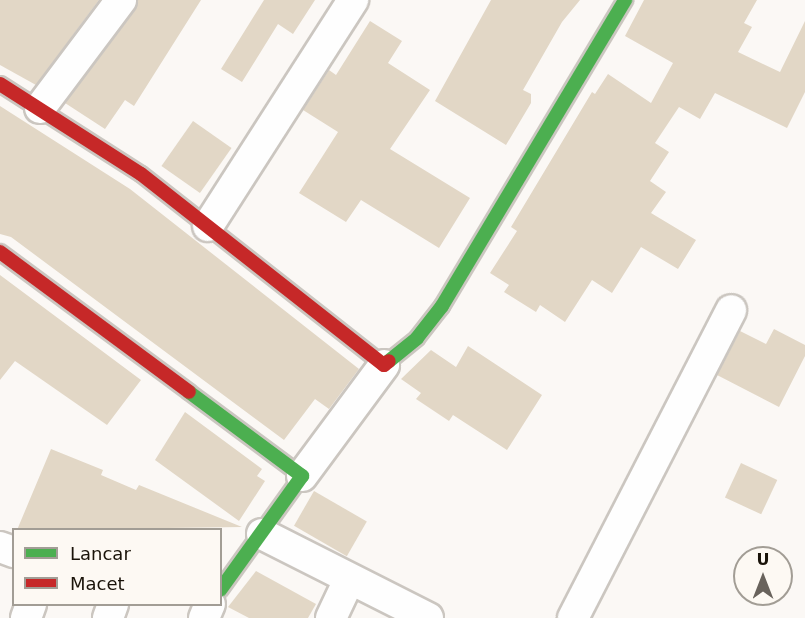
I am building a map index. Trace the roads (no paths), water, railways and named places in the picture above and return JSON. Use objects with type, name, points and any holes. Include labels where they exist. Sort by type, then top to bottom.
[{"type":"street","points":[[40,108],[121,0]]},
{"type":"street","points":[[208,226],[353,0]]},
{"type":"street","points":[[222,587],[384,365],[417,338],[442,306],[625,0]]},
{"type":"street","points":[[0,84],[118,157],[384,365]]},
{"type":"street","points":[[0,252],[302,476]]},
{"type":"street","points":[[573,618],[731,310]]},
{"type":"street","points":[[262,534],[428,618]]},
{"type":"street","points":[[331,618],[349,580]]}]
